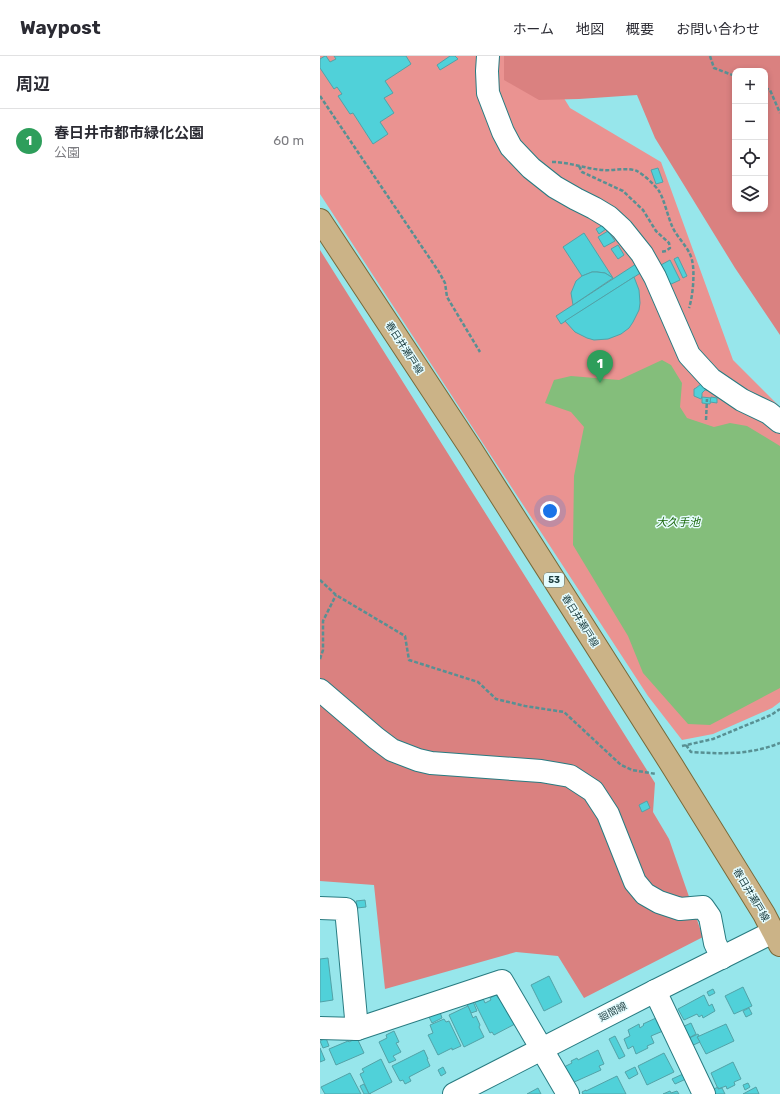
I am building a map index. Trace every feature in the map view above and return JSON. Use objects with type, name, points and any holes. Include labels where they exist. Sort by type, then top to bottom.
[{"type":"main road","name":"春日井瀬戸線","points":[[320,220],[676,757],[764,914],[776,939]]},
{"type":"street","points":[[488,56],[488,93],[495,114],[511,147],[532,168],[555,187],[610,217],[622,229],[644,257],[655,277],[688,354],[712,379],[742,400],[769,413],[780,422]]},
{"type":"street","points":[[320,690],[376,738],[392,750],[407,757],[431,763],[541,771],[570,776],[594,791],[608,814],[635,882],[645,894],[659,902],[680,908],[703,907],[710,917],[715,943],[722,958]]},
{"type":"street","points":[[320,908],[346,908],[357,1029]]},
{"type":"street","name":"廻間線","points":[[454,1094],[722,958],[776,939]]},
{"type":"street","points":[[320,1028],[357,1029],[502,980],[568,1094]]},
{"type":"street","points":[[655,991],[704,1094]]},
{"type":"path","points":[[710,56],[714,68],[732,75]]},
{"type":"path","points":[[768,89],[770,90],[780,112]]},
{"type":"path","points":[[320,96],[439,272],[445,283],[447,298],[480,352]]},
{"type":"path","points":[[532,168],[548,162],[564,162],[604,170],[628,169],[645,176],[660,192],[672,227],[689,252],[692,260],[692,300],[686,317],[675,322]]},
{"type":"path","points":[[579,165],[582,172],[623,191],[643,210],[656,231],[669,243],[670,248],[666,251],[644,257]]},
{"type":"path","points":[[320,580],[336,595],[405,636],[409,660],[478,682],[496,699],[524,706],[564,712],[617,762],[632,770],[661,774],[686,745],[713,739],[771,715],[780,709]]},
{"type":"path","points":[[320,659],[323,650],[323,621],[336,595]]},
{"type":"path","points":[[686,745],[691,752],[722,754],[746,753],[769,748],[780,743]]},
{"type":"shaded area","points":[[320,56],[538,56],[570,108],[661,162],[733,360],[780,407],[780,702],[772,708],[713,734],[682,740],[648,696],[320,194]]},
{"type":"shaded area","points":[[504,56],[780,56],[780,335],[735,268],[655,138],[637,95],[539,100],[504,80]]},
{"type":"shaded area","points":[[320,250],[655,783],[653,812],[669,839],[703,937],[584,998],[558,956],[516,952],[385,989],[374,885],[320,881]]},
{"type":"water","name":"大久手池","points":[[662,360],[671,365],[682,383],[680,407],[687,418],[714,427],[730,423],[747,426],[780,446],[780,688],[710,725],[688,724],[643,673],[628,636],[573,545],[574,476],[584,427],[571,412],[545,403],[554,380],[571,376],[619,380]]},
{"type":"building","points":[[325,56],[330,62],[336,59],[334,56],[406,56],[411,64],[385,81],[393,93],[384,98],[394,113],[380,122],[388,134],[373,144],[353,113],[350,114],[338,96],[342,94],[337,87],[334,89],[320,68],[320,59]]},
{"type":"building","points":[[450,56],[455,56],[458,59],[440,70],[437,65]]},
{"type":"building","points":[[658,168],[663,182],[656,184],[651,170]]},
{"type":"building","points":[[603,225],[606,229],[599,234],[596,229]]},
{"type":"building","points":[[608,231],[615,241],[604,247],[598,237]]},
{"type":"building","points":[[584,233],[613,278],[605,273],[597,272],[592,272],[582,276],[563,247]]},
{"type":"building","points":[[618,245],[624,255],[618,259],[611,249]]},
{"type":"building","points":[[678,257],[687,276],[683,278],[674,259]]},
{"type":"building","points":[[670,260],[680,280],[669,285],[659,266]]},
{"type":"building","points":[[636,264],[642,272],[561,324],[556,316]]},
{"type":"building","points":[[592,272],[605,273],[613,278],[573,305],[571,293],[576,281],[582,276]]},
{"type":"building","points":[[634,277],[639,290],[639,310],[629,328],[621,334],[608,339],[594,340],[575,332],[565,321]]},
{"type":"building","points":[[701,384],[707,388],[707,390],[702,393],[701,399],[694,396],[694,389]]},
{"type":"building","points":[[702,397],[711,398],[710,404],[702,403]]},
{"type":"building","points":[[711,397],[717,398],[717,403],[710,402]]},
{"type":"building","points":[[647,801],[650,808],[642,812],[639,805]]},
{"type":"building","points":[[365,900],[366,907],[357,908],[356,901]]},
{"type":"building","points":[[328,958],[333,1000],[320,1002],[320,959]]},
{"type":"building","points":[[549,976],[562,1002],[544,1011],[531,985]]},
{"type":"building","points":[[743,987],[752,1006],[734,1014],[725,996]]},
{"type":"building","points":[[713,989],[715,993],[709,996],[707,992]]},
{"type":"building","points":[[496,995],[500,1000],[505,998],[515,1024],[494,1035],[492,1032],[490,1033],[474,1001],[482,996],[485,1003]]},
{"type":"building","points":[[704,995],[709,1006],[712,1004],[715,1011],[703,1018],[702,1015],[699,1017],[697,1014],[684,1020],[678,1009]]},
{"type":"building","points":[[472,999],[477,1011],[471,1013],[466,1002]]},
{"type":"building","points":[[468,1006],[473,1018],[476,1016],[484,1037],[464,1047],[449,1015]]},
{"type":"building","points":[[749,1008],[752,1014],[746,1017],[743,1011]]},
{"type":"building","points":[[440,1012],[442,1018],[432,1023],[429,1017]]},
{"type":"building","points":[[656,1018],[663,1031],[651,1036],[654,1043],[636,1054],[633,1046],[628,1049],[624,1039],[630,1036],[628,1030],[639,1024],[640,1028],[644,1025],[643,1024]]},
{"type":"building","points":[[444,1019],[446,1022],[449,1021],[461,1046],[452,1050],[452,1048],[438,1055],[428,1035],[433,1033],[430,1025]]},
{"type":"building","points":[[691,1023],[696,1034],[685,1040],[680,1028]]},
{"type":"building","points":[[726,1024],[734,1041],[706,1054],[697,1037]]},
{"type":"building","points":[[394,1031],[399,1042],[396,1043],[401,1052],[393,1056],[396,1060],[389,1063],[379,1042],[387,1038],[386,1035]]},
{"type":"building","points":[[698,1034],[699,1036],[697,1037],[700,1042],[689,1047],[685,1040]]},
{"type":"building","points":[[615,1036],[625,1056],[619,1059],[609,1039]]},
{"type":"building","points":[[326,1038],[329,1046],[323,1048],[320,1041]]},
{"type":"building","points":[[357,1038],[364,1053],[336,1065],[329,1049]]},
{"type":"building","points":[[320,1048],[325,1060],[320,1062]]},
{"type":"building","points":[[424,1050],[430,1066],[409,1077],[411,1081],[405,1084],[403,1080],[400,1081],[392,1066]]},
{"type":"building","points":[[598,1050],[604,1064],[599,1066],[601,1070],[572,1083],[564,1067],[572,1063],[571,1061],[577,1058],[578,1060]]},
{"type":"building","points":[[664,1053],[674,1072],[647,1085],[638,1066]]},
{"type":"building","points":[[381,1059],[392,1082],[369,1094],[360,1074],[364,1072],[362,1069]]},
{"type":"building","points":[[733,1062],[741,1079],[734,1082],[735,1085],[727,1089],[726,1086],[718,1089],[711,1073]]},
{"type":"building","points":[[443,1067],[446,1073],[441,1076],[438,1070]]},
{"type":"building","points":[[635,1067],[638,1074],[629,1079],[625,1072]]},
{"type":"building","points":[[350,1073],[361,1094],[325,1094],[321,1087]]},
{"type":"building","points":[[683,1074],[686,1079],[675,1084],[672,1079]]},
{"type":"building","points":[[617,1076],[626,1094],[583,1094],[582,1092]]},
{"type":"building","points":[[748,1083],[750,1087],[745,1090],[743,1085]]},
{"type":"building","points":[[364,1084],[369,1094],[364,1094],[360,1086]]},
{"type":"building","points":[[718,1087],[718,1089],[722,1088],[725,1094],[711,1094],[710,1091]]},
{"type":"building","points":[[756,1087],[759,1094],[743,1094]]},
{"type":"building","points":[[538,1088],[541,1094],[527,1094]]},
{"type":"building","points":[[670,1091],[671,1093],[677,1091],[679,1094],[663,1094]]},
{"type":"place","name":"春日井市都市緑化公園","points":[[600,383]]}]
